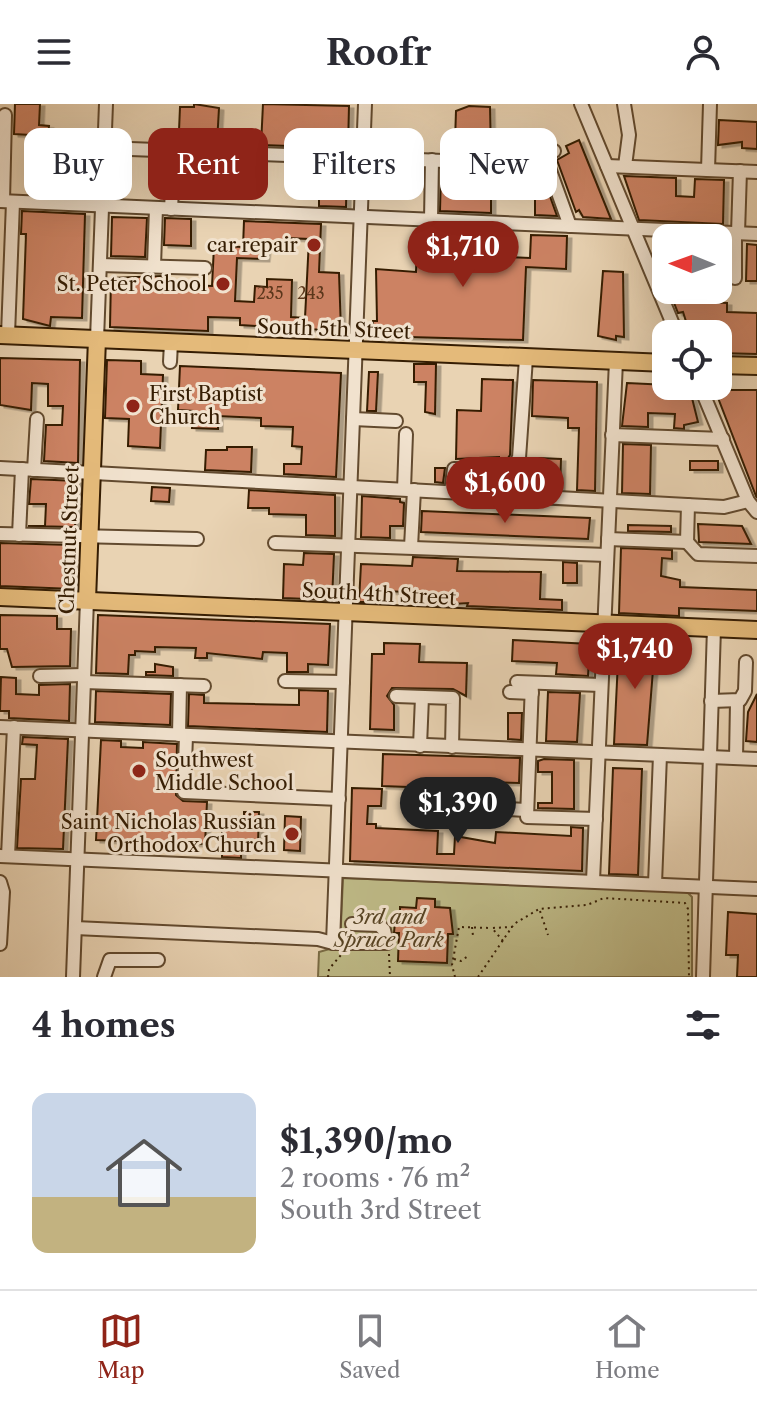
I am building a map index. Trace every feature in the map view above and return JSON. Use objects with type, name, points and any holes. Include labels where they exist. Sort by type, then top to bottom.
[{"type":"main road","name":"South 5th Street","points":[[4,335],[652,362]]},
{"type":"main road","name":"Chestnut Street","points":[[87,600],[97,339]]},
{"type":"main road","points":[[732,365],[757,366]]},
{"type":"main road","name":"South 4th Street","points":[[0,597],[757,630]]},
{"type":"street","name":"Chestnut Street","points":[[105,128],[106,104]]},
{"type":"street","points":[[364,128],[365,104]]},
{"type":"street","points":[[581,104],[671,320]]},
{"type":"street","points":[[624,104],[629,135],[625,166]]},
{"type":"street","points":[[708,170],[710,104]]},
{"type":"street","points":[[4,335],[5,115]]},
{"type":"street","points":[[424,160],[440,160]]},
{"type":"street","points":[[431,220],[432,160]]},
{"type":"street","points":[[607,166],[757,172]]},
{"type":"street","points":[[735,278],[740,171]]},
{"type":"street","points":[[557,198],[570,226]]},
{"type":"street","name":"Chestnut Street","points":[[97,339],[102,200]]},
{"type":"street","points":[[171,200],[171,209]]},
{"type":"street","points":[[333,943],[361,200]]},
{"type":"street","points":[[5,201],[757,234]]},
{"type":"street","points":[[154,266],[156,208]]},
{"type":"street","points":[[100,265],[205,268]]},
{"type":"street","points":[[170,362],[171,343]]},
{"type":"street","points":[[504,495],[505,478],[519,458],[526,358]]},
{"type":"street","points":[[593,881],[616,361]]},
{"type":"street","points":[[706,400],[748,501],[757,512]]},
{"type":"street","points":[[19,535],[37,419]]},
{"type":"street","points":[[353,419],[396,421]]},
{"type":"street","points":[[406,434],[411,547]]},
{"type":"street","points":[[612,435],[723,439]]},
{"type":"street","points":[[0,468],[350,485],[609,502],[724,507],[748,501]]},
{"type":"street","points":[[451,492],[454,469],[511,471]]},
{"type":"street","points":[[688,505],[687,542],[698,554],[757,556]]},
{"type":"street","points":[[0,534],[197,539]]},
{"type":"street","points":[[608,539],[687,542]]},
{"type":"street","points":[[275,543],[607,555]]},
{"type":"street","name":"Chestnut Street","points":[[73,977],[87,600]]},
{"type":"street","points":[[703,977],[703,886],[714,628]]},
{"type":"street","points":[[736,758],[737,702],[745,691],[746,662]]},
{"type":"street","points":[[40,676],[204,686]]},
{"type":"street","points":[[285,681],[343,682]]},
{"type":"street","points":[[180,685],[184,792],[339,799]]},
{"type":"street","points":[[514,687],[601,685]]},
{"type":"street","points":[[532,688],[527,817],[596,819]]},
{"type":"street","points":[[396,696],[453,698],[452,747]]},
{"type":"street","points":[[420,746],[422,697]]},
{"type":"street","points":[[711,701],[737,702]]},
{"type":"street","points":[[0,727],[757,759]]},
{"type":"street","points":[[14,727],[4,856],[757,889]]},
{"type":"street","points":[[655,884],[660,755]]},
{"type":"street","points":[[454,806],[526,810]]},
{"type":"street","points":[[0,882],[3,903],[0,944]]},
{"type":"street","points":[[75,928],[318,939],[347,944],[387,943],[384,930],[379,925],[352,924]]},
{"type":"street","points":[[104,977],[110,960],[158,960]]},
{"type":"path","points":[[478,977],[513,927],[539,909],[587,905],[604,898],[685,903],[688,909],[689,977]]},
{"type":"path","points":[[539,909],[548,935]]},
{"type":"path","points":[[472,926],[473,936]]},
{"type":"path","points":[[455,977],[453,959],[459,927],[513,927]]},
{"type":"path","points":[[492,928],[504,941]]},
{"type":"path","points":[[387,943],[390,977]]},
{"type":"path","points":[[328,977],[329,969],[347,944]]},
{"type":"path","points":[[453,959],[461,961],[468,956]]},
{"type":"green space","name":"3rd and Spruce Park","points":[[343,878],[687,892],[692,897],[692,977],[318,977],[319,952],[340,946]]},
{"type":"building","points":[[15,104],[40,104],[39,125],[49,128],[24,128],[24,135],[14,134]]},
{"type":"building","points":[[194,104],[219,108],[218,128],[179,128],[180,107],[194,107]]},
{"type":"building","points":[[263,104],[349,106],[348,128],[284,128],[284,146],[268,145],[268,128],[262,128]]},
{"type":"building","points":[[469,106],[490,107],[490,128],[455,128],[456,111]]},
{"type":"building","points":[[719,120],[757,122],[757,149],[742,148],[742,142],[718,145]]},
{"type":"building","points":[[579,140],[611,219],[583,217],[579,210],[576,212],[557,160],[569,153],[566,146]]},
{"type":"building","points":[[624,176],[676,178],[676,196],[694,197],[695,179],[724,180],[723,224],[639,220]]},
{"type":"building","points":[[319,200],[346,200],[346,207],[319,206]]},
{"type":"building","points":[[440,200],[491,200],[491,213],[440,211]]},
{"type":"building","points":[[535,200],[551,200],[557,216],[535,215]]},
{"type":"building","points":[[22,211],[85,214],[82,318],[51,317],[50,326],[23,319],[26,234],[21,234]]},
{"type":"building","points":[[112,217],[147,218],[145,257],[111,256]]},
{"type":"building","points":[[165,218],[191,219],[191,246],[164,245]]},
{"type":"building","points":[[244,221],[321,224],[319,272],[339,273],[341,331],[240,325],[240,318],[208,317],[208,331],[110,327],[111,278],[162,276],[161,284],[212,286],[214,246],[243,247]],"holes":[[[286,238],[309,239],[305,318],[291,317],[292,280],[267,279],[267,287],[255,286],[254,302],[235,301],[237,258],[265,259],[266,248],[286,249]]]},
{"type":"building","points":[[436,229],[447,229],[447,235],[509,239],[508,257],[530,258],[531,235],[567,236],[566,269],[526,267],[523,340],[372,336],[373,321],[377,321],[376,269],[416,272],[417,246],[435,247]]},
{"type":"building","points":[[747,244],[757,245],[757,281],[746,281]]},
{"type":"building","points":[[603,271],[623,272],[624,337],[616,336],[616,340],[598,336]]},
{"type":"building","points":[[674,304],[727,304],[727,312],[757,313],[757,354],[732,353],[732,320],[686,320],[683,312],[678,313]]},
{"type":"building","points":[[0,358],[80,360],[78,463],[44,461],[46,425],[62,425],[63,406],[48,406],[48,384],[32,383],[31,410],[0,405]]},
{"type":"building","name":"First Baptist Church","points":[[107,360],[141,361],[141,374],[163,375],[160,448],[128,446],[129,419],[105,418]]},
{"type":"building","points":[[414,364],[436,364],[435,414],[425,412],[426,382],[414,382]]},
{"type":"building","points":[[180,366],[341,373],[336,477],[284,474],[284,464],[301,464],[302,447],[292,446],[293,427],[261,426],[261,418],[218,416],[218,429],[192,428],[193,411],[178,410]]},
{"type":"building","points":[[369,372],[378,372],[376,411],[367,411]]},
{"type":"building","points":[[482,379],[513,380],[510,455],[506,461],[499,461],[499,457],[456,459],[457,410],[481,411]]},
{"type":"building","points":[[533,380],[597,382],[595,491],[577,490],[579,428],[568,428],[568,418],[532,416]]},
{"type":"building","points":[[627,383],[652,384],[652,400],[692,400],[698,422],[684,425],[684,429],[674,428],[675,414],[648,413],[648,427],[622,426]]},
{"type":"building","points":[[732,390],[757,390],[756,496],[719,400],[732,400]]},
{"type":"building","points":[[623,444],[651,445],[650,494],[622,493]]},
{"type":"building","points":[[227,447],[252,447],[251,472],[205,470],[206,450],[227,450]]},
{"type":"building","points":[[539,458],[561,459],[560,489],[538,488]]},
{"type":"building","points":[[690,461],[718,461],[718,470],[690,470]]},
{"type":"building","points":[[435,468],[445,468],[443,483],[435,482]]},
{"type":"building","points":[[31,479],[77,481],[75,527],[28,526],[45,526],[46,504],[29,504]]},
{"type":"building","points":[[152,487],[170,488],[169,502],[151,501]]},
{"type":"building","points":[[249,490],[335,495],[335,536],[306,535],[306,515],[269,514],[269,508],[248,508]]},
{"type":"building","points":[[362,496],[400,499],[404,503],[403,526],[390,526],[390,538],[361,537]]},
{"type":"building","points":[[422,511],[590,518],[588,539],[421,532]]},
{"type":"building","points":[[698,524],[742,526],[751,544],[699,542]]},
{"type":"building","points":[[628,525],[671,526],[671,532],[628,531]]},
{"type":"building","points":[[0,543],[72,545],[73,589],[0,586]]},
{"type":"building","points":[[621,548],[672,550],[672,559],[662,558],[661,576],[680,580],[680,587],[757,590],[757,611],[679,608],[679,616],[619,613]]},
{"type":"building","points":[[304,553],[334,554],[332,600],[283,598],[284,564],[303,565]]},
{"type":"building","points":[[413,557],[458,559],[457,571],[541,572],[540,599],[562,600],[562,610],[467,606],[468,603],[436,605],[436,596],[411,596],[412,592],[379,591],[379,602],[359,602],[361,564],[412,566]]},
{"type":"building","points":[[563,562],[577,563],[577,583],[563,583]]},
{"type":"building","points":[[0,615],[57,616],[57,629],[71,629],[70,666],[12,667],[7,649],[0,649]]},
{"type":"building","points":[[98,615],[330,624],[328,665],[308,664],[308,672],[287,672],[287,653],[263,652],[262,659],[207,653],[207,658],[195,658],[196,648],[155,647],[155,652],[135,651],[135,655],[129,655],[128,674],[96,673]]},
{"type":"building","points":[[513,640],[590,644],[588,676],[556,674],[557,663],[512,661]]},
{"type":"building","points":[[619,640],[661,642],[656,670],[653,670],[647,745],[614,744]]},
{"type":"building","points":[[384,643],[420,644],[419,662],[467,663],[466,696],[453,689],[392,688],[387,696],[394,705],[394,730],[370,729],[372,654],[384,654]]},
{"type":"building","points":[[155,664],[173,667],[173,676],[146,675],[146,672],[155,672]]},
{"type":"building","points":[[1,677],[16,678],[16,694],[39,695],[39,685],[70,684],[69,721],[9,718],[9,711],[0,711]]},
{"type":"building","points":[[299,690],[328,691],[327,732],[188,726],[189,694],[204,695],[204,703],[299,705]]},
{"type":"building","points":[[96,691],[171,694],[170,725],[95,722]]},
{"type":"building","points":[[548,692],[580,693],[577,742],[546,741]]},
{"type":"building","points":[[757,694],[757,742],[746,741],[748,712]]},
{"type":"building","points":[[508,713],[522,713],[521,740],[508,739]]},
{"type":"building","points":[[23,737],[68,739],[63,849],[17,848],[21,779],[35,779],[37,745],[22,744]]},
{"type":"building","name":"Southwest Middle School","points":[[101,740],[121,741],[121,747],[143,748],[143,742],[177,744],[176,795],[183,801],[207,802],[205,844],[96,840]]},
{"type":"building","points":[[383,754],[520,758],[519,783],[462,781],[462,789],[382,786]]},
{"type":"building","points":[[574,760],[574,809],[538,808],[538,803],[552,803],[552,772],[538,772],[538,761]]},
{"type":"building","points":[[613,768],[642,769],[638,875],[609,874]]},
{"type":"building","points":[[352,788],[382,789],[381,806],[368,806],[367,824],[376,824],[376,828],[438,831],[437,854],[454,854],[455,836],[495,843],[496,832],[571,836],[571,827],[583,828],[582,871],[350,861]]},
{"type":"building","points":[[244,812],[259,812],[258,843],[241,842],[241,858],[222,857],[222,817],[244,817]]},
{"type":"building","name":"Saint Nicholas Russian Orthodox Church","points":[[285,816],[301,817],[300,851],[284,850]]},
{"type":"building","points":[[417,898],[435,899],[435,907],[450,908],[453,934],[448,934],[447,963],[398,961],[399,933],[394,933],[395,922],[400,922],[400,907],[416,908]]},
{"type":"building","points":[[728,912],[757,914],[757,977],[737,977],[738,955],[726,955]]},
{"type":"place","name":"car repair","points":[[314,245]]},
{"type":"place","name":"St. Peter School","points":[[223,284]]},
{"type":"place","name":"First Baptist Church","points":[[133,406]]},
{"type":"place","name":"Southwest Middle School","points":[[139,771]]},
{"type":"place","name":"Saint Nicholas Russian Orthodox Church","points":[[292,834]]}]
